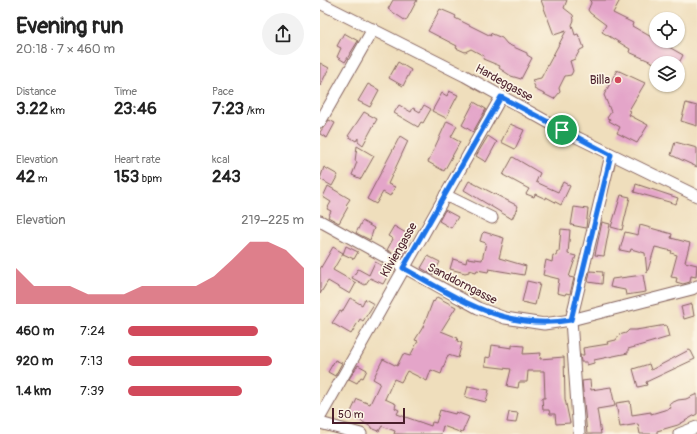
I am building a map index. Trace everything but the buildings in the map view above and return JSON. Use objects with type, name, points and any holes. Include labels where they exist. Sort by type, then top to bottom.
[{"type":"street","name":"Hardeggasse","points":[[320,3],[465,76],[501,97],[611,155],[697,196]]},
{"type":"street","points":[[320,122],[373,29]]},
{"type":"street","name":"Kliviengasse","points":[[320,417],[501,97]]},
{"type":"street","points":[[579,434],[571,320],[611,155]]},
{"type":"street","points":[[445,195],[492,218]]},
{"type":"street","name":"Sanddorngasse","points":[[320,221],[403,268],[492,314],[526,322],[544,324],[571,320],[692,289],[697,286]]},
{"type":"street","points":[[320,423],[361,434]]},
{"type":"street","points":[[679,434],[697,427]]},
{"type":"place","name":"Billa","points":[[618,80]]},
{"type":"route","points":[[501,97],[562,130],[611,155],[571,320],[544,324],[505,318],[492,314],[403,268],[501,97]]}]
